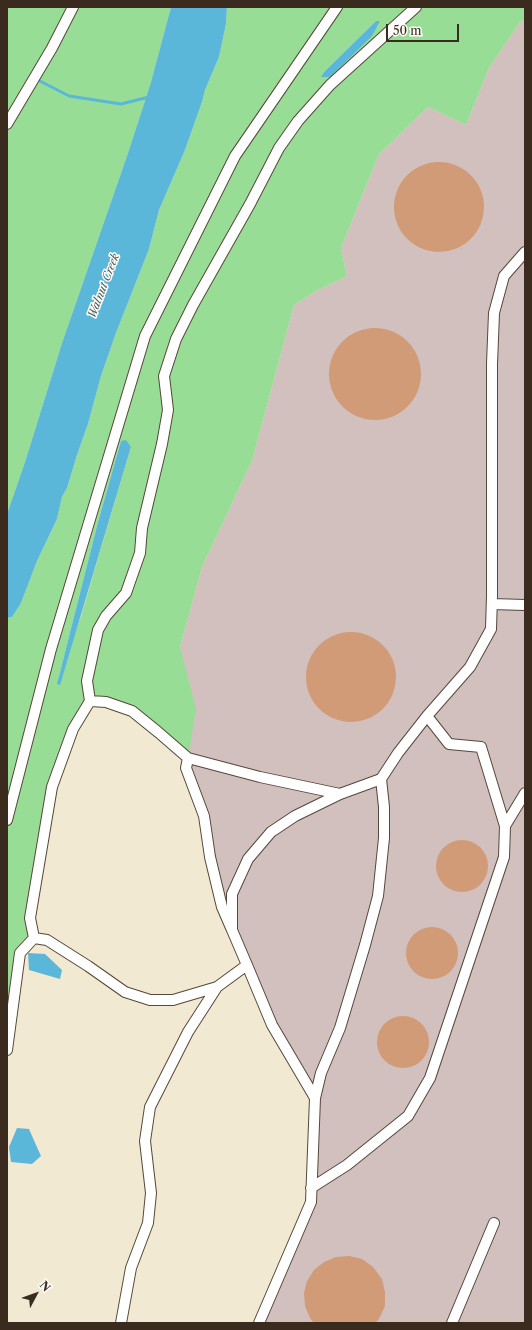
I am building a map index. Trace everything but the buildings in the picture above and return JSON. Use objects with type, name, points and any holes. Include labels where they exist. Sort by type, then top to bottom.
[{"type":"lane","points":[[7,124],[52,48],[73,7]]},
{"type":"lane","points":[[7,820],[51,649],[145,336],[235,156],[337,7]]},
{"type":"lane","points":[[34,938],[30,918],[52,787],[73,729],[90,702],[87,681],[98,630],[106,616],[126,593],[140,553],[142,528],[162,444],[168,410],[164,376],[176,339],[279,148],[298,121],[330,85],[416,7]]},
{"type":"lane","points":[[232,930],[232,894],[248,859],[271,832],[295,816],[340,794],[381,779],[398,753],[427,716],[470,667],[491,629],[492,364],[494,313],[504,276],[525,252]]},
{"type":"lane","points":[[492,604],[525,605]]},
{"type":"lane","points":[[90,702],[106,702],[132,711],[188,758],[260,777],[340,794]]},
{"type":"lane","points":[[311,1188],[347,1165],[408,1116],[430,1078],[504,858],[505,826],[481,747],[449,744],[427,716]]},
{"type":"lane","points":[[188,758],[186,768],[204,816],[210,858],[222,907],[272,1025],[315,1098]]},
{"type":"lane","points":[[259,1323],[311,1202],[315,1098],[321,1073],[340,1028],[378,896],[384,838],[384,807],[381,779]]},
{"type":"lane","points":[[505,826],[525,793]]},
{"type":"lane","points":[[34,938],[47,940],[125,992],[150,1000],[173,1000],[216,987],[246,965]]},
{"type":"lane","points":[[7,1050],[20,953],[34,938]]},
{"type":"lane","points":[[121,1323],[131,1268],[148,1222],[151,1193],[145,1141],[150,1107],[188,1032],[216,987]]},
{"type":"lane","points":[[452,1323],[494,1223]]},
{"type":"shaded area","points":[[525,19],[525,1323],[259,1323],[311,1202],[315,1099],[272,1025],[222,907],[204,816],[186,768],[180,647],[202,567],[252,461],[294,305],[316,291],[347,276],[341,248],[379,154],[428,107],[466,125],[489,68],[520,22]]},
{"type":"green space","points":[[7,7],[171,7],[151,82],[62,343],[25,462],[7,514]]},
{"type":"green space","points":[[227,7],[525,7],[525,19],[520,22],[489,68],[466,125],[428,107],[379,154],[341,248],[347,276],[316,291],[294,305],[252,461],[202,567],[180,647],[196,709],[188,758],[132,711],[90,702],[52,787],[30,918],[34,938],[20,953],[7,1050],[7,618],[12,617],[21,603],[37,561],[57,519],[62,497],[67,488],[88,424],[101,376],[149,249],[159,210],[185,150],[205,90],[219,57],[226,24]],"holes":[[[376,21],[380,21],[321,77],[324,72]],[[121,441],[131,447],[81,616],[57,684],[98,522]]]},
{"type":"water","name":"Walnut Creek","points":[[171,7],[227,7],[226,24],[219,57],[205,90],[185,150],[159,210],[149,249],[101,376],[88,424],[67,488],[62,497],[57,519],[37,561],[21,603],[12,617],[7,618],[7,514],[25,462],[62,343],[151,82]]},
{"type":"water","points":[[376,21],[380,21],[372,36],[330,77],[321,77],[324,72]]},
{"type":"water","points":[[126,440],[131,447],[60,685],[57,684],[98,522],[121,441]]},
{"type":"water","points":[[28,953],[45,954],[62,970],[60,979],[29,970]]},
{"type":"water","points":[[17,1128],[29,1129],[41,1156],[32,1164],[11,1162],[9,1147]]},
{"type":"waterway","points":[[38,80],[69,96],[121,104],[149,97]]}]
